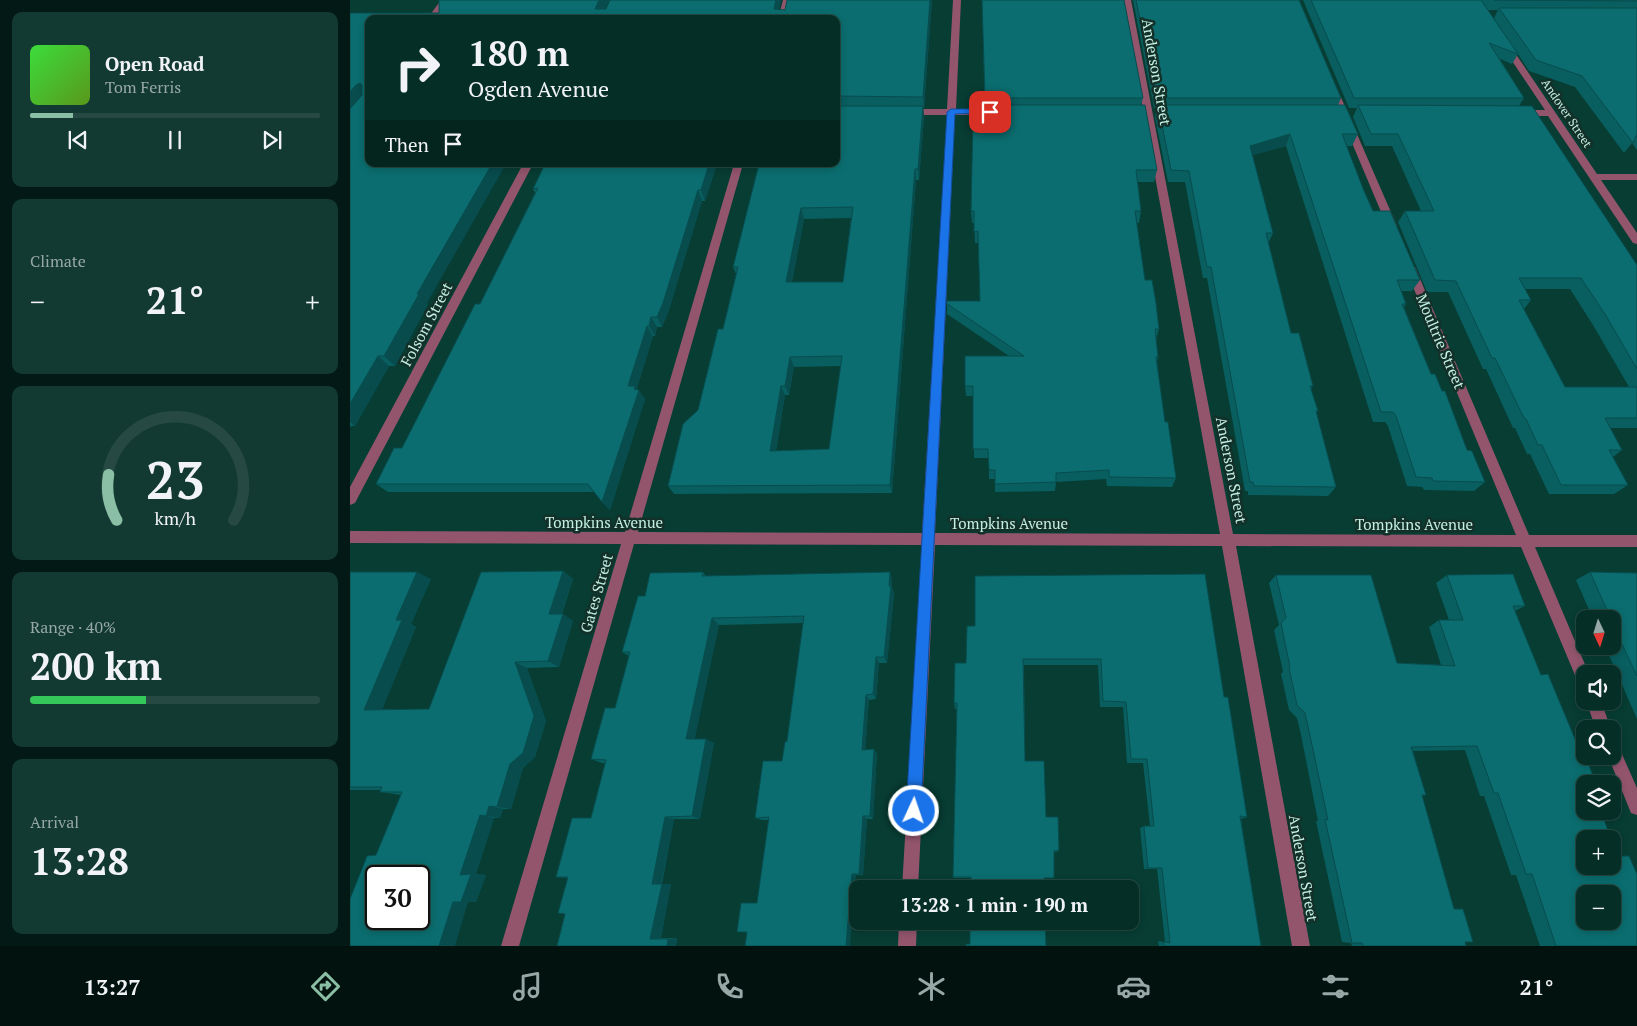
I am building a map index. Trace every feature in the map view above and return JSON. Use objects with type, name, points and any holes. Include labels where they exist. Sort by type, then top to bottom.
[{"type":"street","points":[[434,15],[445,0]]},
{"type":"street","points":[[783,15],[787,0]]},
{"type":"street","points":[[910,880],[957,0]]},
{"type":"street","name":"Anderson Street","points":[[1127,0],[1228,540],[1301,946]]},
{"type":"street","name":"Andover Street","points":[[1501,39],[1637,241]]},
{"type":"street","points":[[1329,78],[1398,240]]},
{"type":"street","points":[[894,112],[1010,112]]},
{"type":"street","points":[[1512,113],[1551,113]]},
{"type":"street","name":"Folsom Street","points":[[350,498],[526,167]]},
{"type":"street","name":"Gates Street","points":[[510,946],[738,167]]},
{"type":"street","points":[[1594,177],[1637,177]]},
{"type":"street","name":"Moultrie Street","points":[[1406,258],[1578,665]]},
{"type":"street","name":"Tompkins Avenue","points":[[350,537],[1637,542]]},
{"type":"street","points":[[1619,765],[1637,807]]},
{"type":"street","points":[[907,946],[908,930]]},
{"type":"building","points":[[439,0],[599,0],[595,9],[606,9],[610,0],[776,0],[774,9],[785,10],[787,0],[930,0],[923,97],[840,96],[840,15],[365,15],[365,167],[490,167],[417,294],[419,294],[384,356],[378,356],[350,404],[350,109],[362,95],[362,85],[360,83],[356,85],[350,92],[350,13],[439,13]]},
{"type":"building","points":[[982,0],[1124,0],[1143,98],[985,98]]},
{"type":"building","points":[[1136,0],[1299,0],[1341,98],[1156,98]]},
{"type":"building","points":[[1311,0],[1481,0],[1518,54],[1489,43],[1524,98],[1354,98]]},
{"type":"building","points":[[1494,0],[1637,0],[1637,1]]},
{"type":"building","points":[[1499,8],[1637,8],[1637,134],[1633,143],[1582,76],[1536,60]]},
{"type":"building","points":[[985,105],[1145,105],[1157,170],[1136,170],[1141,211],[1135,211],[1145,280],[1152,280],[1156,303],[1159,329],[1155,329],[1158,357],[1156,357],[1165,422],[1168,422],[1176,478],[1109,477],[1109,470],[1056,473],[1056,482],[995,484],[995,470],[989,470],[988,449],[973,449],[973,386],[965,386],[965,356],[1024,356],[946,303],[947,301],[980,301],[978,231],[974,232],[974,211],[971,211],[973,116],[985,116]]},
{"type":"building","points":[[1158,105],[1345,105],[1358,134],[1342,134],[1364,191],[1373,211],[1390,211],[1420,280],[1397,280],[1406,304],[1402,304],[1431,374],[1435,374],[1442,391],[1445,391],[1467,450],[1472,451],[1485,482],[1433,481],[1432,478],[1416,477],[1396,416],[1393,412],[1381,412],[1290,134],[1250,146],[1273,233],[1266,233],[1291,333],[1299,333],[1313,386],[1310,386],[1318,411],[1316,411],[1336,487],[1254,486],[1253,482],[1250,482],[1211,267],[1207,267],[1189,171],[1171,170]]},
{"type":"building","points":[[1358,105],[1532,106],[1637,265],[1637,369],[1605,314],[1581,278],[1519,278],[1531,300],[1519,300],[1565,387],[1637,387],[1637,418],[1605,418],[1622,450],[1609,450],[1628,485],[1561,485],[1542,445],[1538,445],[1495,358],[1492,358],[1456,281],[1435,280],[1405,211],[1434,211],[1398,134],[1371,134]]},
{"type":"building","points":[[840,106],[923,106],[918,169],[915,169],[890,485],[668,486],[683,424],[698,410],[718,329],[723,329],[738,267],[733,267],[758,167],[840,167]],"holes":[[[853,207],[843,282],[786,282],[801,208]],[[842,356],[829,449],[770,451],[781,386],[785,386],[790,357]]]},
{"type":"building","points":[[544,167],[708,167],[701,190],[698,190],[663,303],[657,317],[651,317],[649,326],[647,326],[628,386],[635,386],[634,389],[639,390],[602,502],[588,484],[376,484],[394,448],[402,448],[475,304],[480,304],[538,188],[533,189]]},
{"type":"building","points":[[563,571],[549,614],[563,614],[548,661],[515,662],[534,716],[523,753],[510,764],[497,807],[489,806],[486,816],[480,815],[460,875],[471,874],[461,902],[453,902],[439,946],[350,946],[350,899],[367,856],[376,855],[402,792],[380,792],[382,787],[350,787],[350,572],[417,572],[396,620],[402,620],[364,710],[429,709],[481,572]]},
{"type":"building","points":[[703,572],[702,576],[890,572],[889,586],[891,586],[884,657],[876,657],[873,694],[866,695],[862,750],[874,749],[870,816],[863,816],[859,874],[852,874],[852,880],[849,880],[846,946],[745,946],[747,932],[737,932],[741,903],[757,903],[769,817],[755,818],[763,761],[782,761],[785,742],[787,741],[804,616],[712,618],[686,739],[706,739],[692,816],[665,817],[652,884],[662,884],[650,939],[668,939],[667,946],[557,946],[565,914],[558,913],[568,877],[556,877],[572,818],[591,818],[606,760],[591,759],[605,708],[615,708],[630,652],[622,652],[638,596],[645,596],[650,573]]},
{"type":"building","points":[[1590,572],[1637,573],[1637,676],[1621,642],[1621,610],[1607,610]]},
{"type":"building","points":[[1205,574],[1224,697],[1228,697],[1247,817],[1240,816],[1261,946],[1164,946],[1163,942],[1170,943],[1162,868],[1148,868],[1144,826],[1154,826],[1147,759],[1131,759],[1126,702],[1103,701],[1101,659],[1023,659],[1025,761],[1044,761],[1046,817],[1058,817],[1059,850],[1054,851],[1054,878],[1044,878],[1044,880],[971,880],[971,877],[953,877],[957,703],[954,703],[955,663],[966,663],[967,626],[975,626],[975,576]]},
{"type":"building","points":[[1513,574],[1525,606],[1513,606],[1541,675],[1548,674],[1576,741],[1576,765],[1589,765],[1593,775],[1576,775],[1576,820],[1604,820],[1608,830],[1576,830],[1576,875],[1621,875],[1621,856],[1629,856],[1637,874],[1637,946],[1556,946],[1532,874],[1526,874],[1498,793],[1494,793],[1477,746],[1411,747],[1426,795],[1422,795],[1454,909],[1463,909],[1473,942],[1465,942],[1466,946],[1363,946],[1362,943],[1352,943],[1325,819],[1328,820],[1305,713],[1297,705],[1289,668],[1281,623],[1286,618],[1276,575],[1371,575],[1397,663],[1455,666],[1439,620],[1463,620],[1447,575]]},
{"type":"building","points":[[970,930],[1045,930],[1046,946],[966,946],[966,944],[970,944]]},
{"type":"route","points":[[914,811],[951,112],[990,112]]}]
